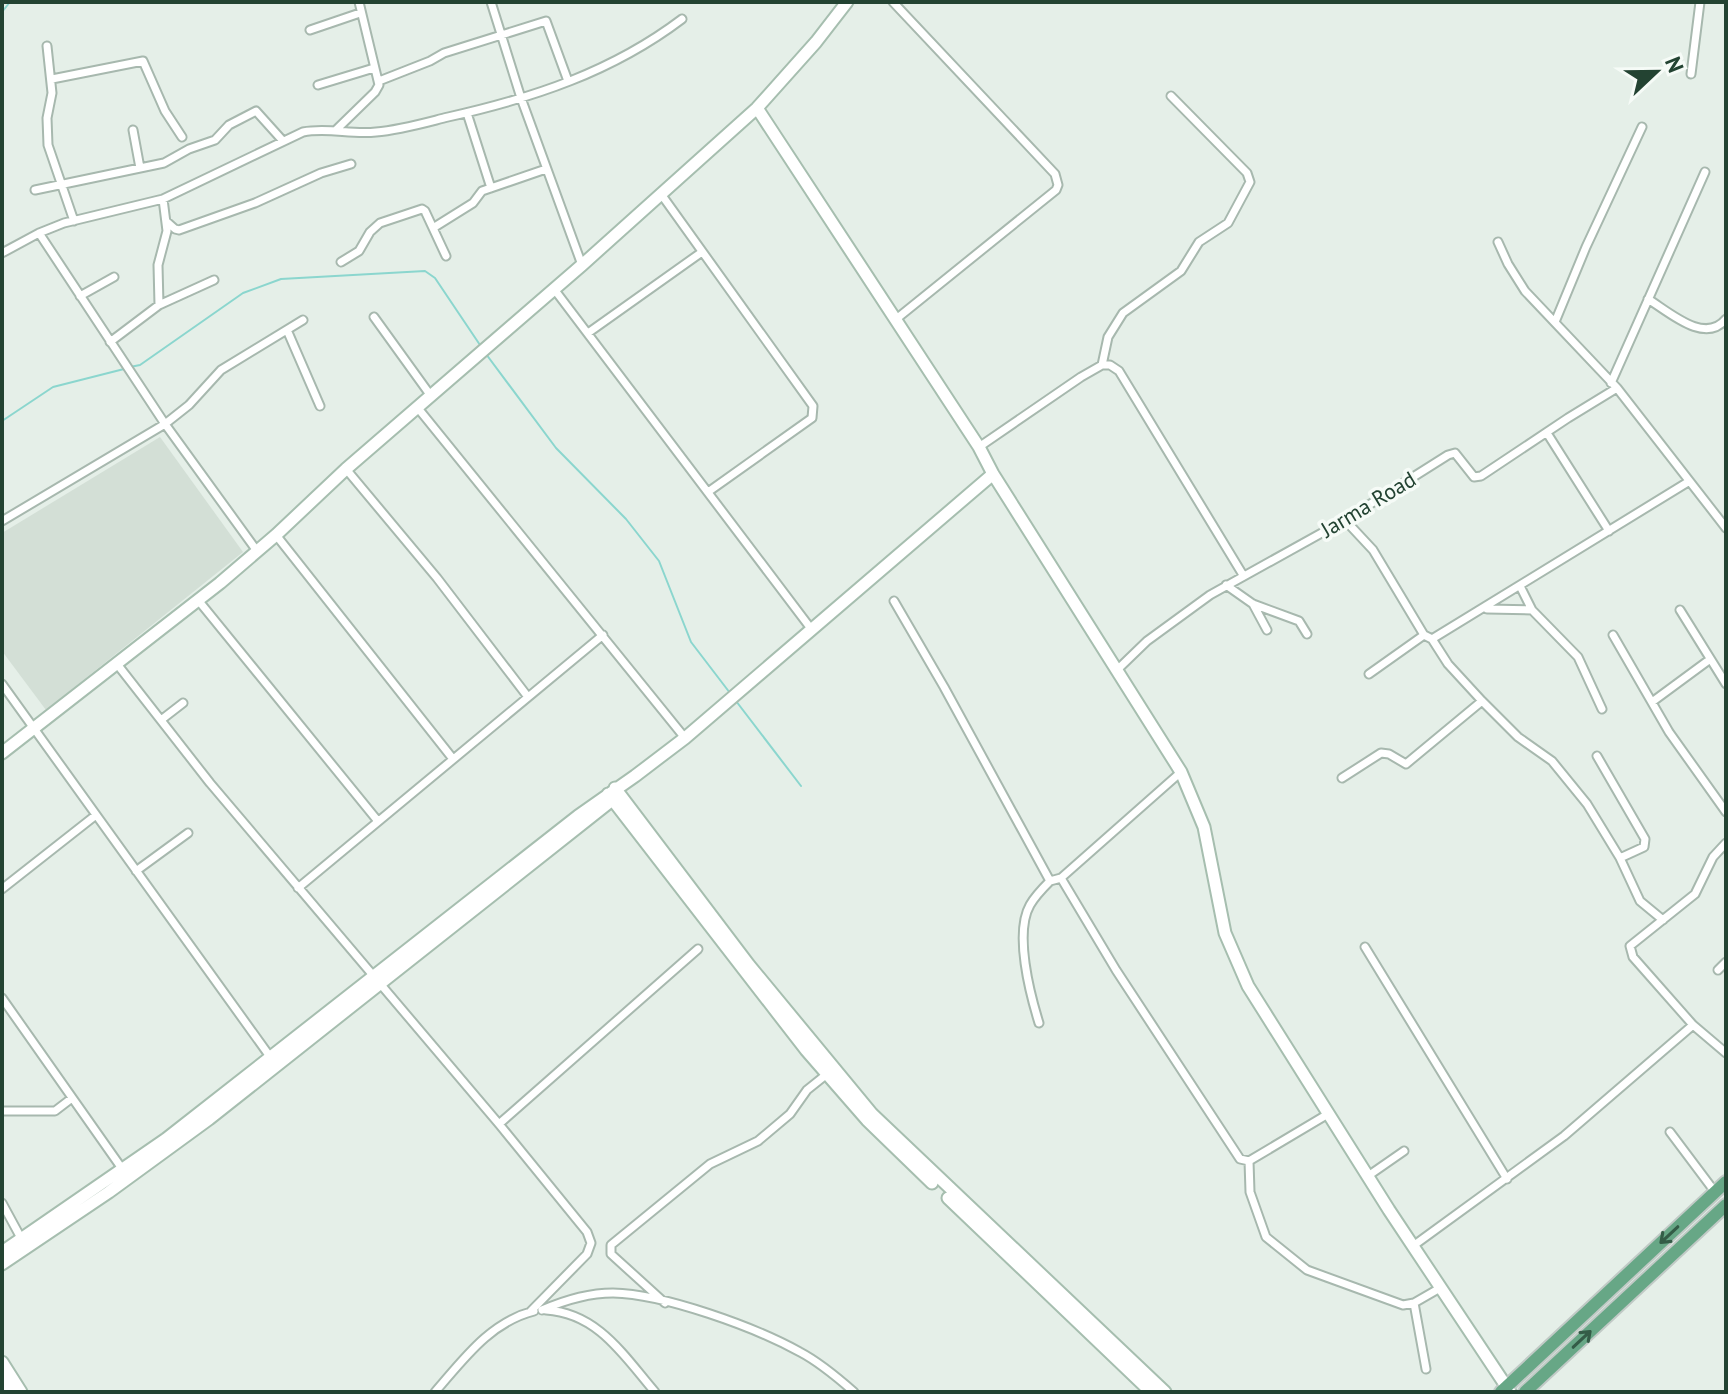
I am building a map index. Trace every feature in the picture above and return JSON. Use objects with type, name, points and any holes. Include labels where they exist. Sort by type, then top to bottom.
[{"type":"main road","points":[[1505,1391],[1726,1182]]},
{"type":"main road","points":[[1525,1392],[1726,1205]]},
{"type":"street","points":[[336,130],[375,92],[379,81],[359,2]]},
{"type":"street","points":[[491,2],[521,98],[582,265]]},
{"type":"street","points":[[2,753],[257,551],[346,469],[582,265],[757,108],[847,2]]},
{"type":"street","points":[[893,2],[1055,174],[1058,185],[1056,190],[895,320]]},
{"type":"street","points":[[1691,74],[1700,2]]},
{"type":"street","points":[[310,30],[360,13]]},
{"type":"street","points":[[2,253],[39,233],[74,221],[163,199],[314,129],[374,133],[521,98],[638,50],[682,19]]},
{"type":"street","points":[[379,81],[444,53],[543,21],[548,22],[568,81]]},
{"type":"street","points":[[47,46],[52,79],[46,133],[74,221]]},
{"type":"street","points":[[52,79],[143,61],[165,111],[182,137]]},
{"type":"street","points":[[318,85],[374,68]]},
{"type":"street","points":[[1102,365],[1108,337],[1123,313],[1181,271],[1199,242],[1228,223],[1250,182],[1247,173],[1171,96]]},
{"type":"street","points":[[757,108],[979,447],[1181,772],[1204,827],[1225,933],[1235,962],[1262,1011],[1505,1391]]},
{"type":"street","points":[[35,190],[164,163],[189,149],[215,140],[229,125],[256,111],[283,141]]},
{"type":"street","points":[[467,113],[491,188]]},
{"type":"street","points":[[1555,322],[1642,127]]},
{"type":"street","points":[[133,130],[140,168]]},
{"type":"street","points":[[166,221],[179,230],[351,164]]},
{"type":"street","points":[[433,228],[473,203],[479,193],[546,169]]},
{"type":"street","points":[[1614,386],[1648,299],[1705,172]]},
{"type":"street","points":[[661,194],[811,399],[814,412],[812,418],[708,492]]},
{"type":"street","points":[[159,305],[158,265],[167,231],[163,199]]},
{"type":"street","points":[[341,262],[359,251],[370,232],[380,223],[422,209],[446,256]]},
{"type":"street","points":[[39,233],[165,424],[257,551]]},
{"type":"street","points":[[1498,242],[1525,291],[1614,386],[1726,528]]},
{"type":"street","points":[[588,333],[702,252]]},
{"type":"street","points":[[80,296],[114,277]]},
{"type":"street","points":[[110,342],[159,305],[214,280]]},
{"type":"street","points":[[554,289],[812,630]]},
{"type":"street","points":[[1648,299],[1704,330],[1721,325],[1726,319]]},
{"type":"street","points":[[374,317],[431,396]]},
{"type":"street","points":[[2,521],[165,424],[189,405],[221,370],[303,320]]},
{"type":"street","points":[[287,330],[320,406]]},
{"type":"street","points":[[979,447],[1081,377],[1102,365],[1110,365],[1119,371],[1243,575]]},
{"type":"street","name":"Jarma Road","points":[[1117,670],[1147,641],[1226,585],[1345,520],[1448,455],[1455,453],[1461,457],[1469,472],[1478,478],[1614,386]]},
{"type":"street","points":[[417,407],[685,738]]},
{"type":"street","points":[[1547,433],[1609,531]]},
{"type":"street","points":[[346,469],[437,578],[528,697]]},
{"type":"street","points":[[2,1264],[174,1146],[376,981],[685,738],[993,474]]},
{"type":"street","points":[[1432,639],[1688,482]]},
{"type":"street","points":[[1345,520],[1363,536],[1424,635],[1432,639],[1448,664],[1518,737],[1552,761],[1587,804],[1620,858],[1640,901],[1663,920]]},
{"type":"street","points":[[276,535],[453,759]]},
{"type":"street","points":[[1226,585],[1253,604],[1299,621],[1307,634]]},
{"type":"street","points":[[1520,586],[1532,610],[1578,657],[1602,709]]},
{"type":"street","points":[[198,600],[377,820]]},
{"type":"street","points":[[894,601],[1050,881]]},
{"type":"street","points":[[1253,604],[1267,630]]},
{"type":"street","points":[[1485,609],[1532,610]]},
{"type":"street","points":[[1680,610],[1726,684]]},
{"type":"street","points":[[298,888],[603,635]]},
{"type":"street","points":[[1369,674],[1424,635]]},
{"type":"street","points":[[1613,635],[1699,777],[1726,812]]},
{"type":"street","points":[[1652,702],[1709,660]]},
{"type":"street","points":[[117,664],[298,888],[499,1124],[590,1238],[587,1254],[531,1311]]},
{"type":"street","points":[[2,684],[271,1058]]},
{"type":"street","points":[[1342,778],[1381,753],[1406,764],[1482,701]]},
{"type":"street","points":[[161,720],[183,703]]},
{"type":"street","points":[[1597,756],[1645,839],[1644,847],[1620,858]]},
{"type":"street","points":[[1039,1023],[1027,982],[1025,937],[1029,906],[1050,881],[1061,878],[1181,772]]},
{"type":"street","points":[[633,779],[628,795],[633,818],[742,971],[827,1074],[867,1120],[1151,1392]]},
{"type":"street","points":[[2,1252],[123,1170],[376,981],[595,814],[614,794]]},
{"type":"street","points":[[614,794],[872,1114],[1165,1392]]},
{"type":"street","points":[[595,814],[633,818]]},
{"type":"street","points":[[2,889],[96,815]]},
{"type":"street","points":[[136,871],[188,833]]},
{"type":"street","points":[[1726,843],[1713,857],[1695,894],[1634,941],[1630,952],[1693,1025],[1726,1053]]},
{"type":"street","points":[[1061,878],[1116,970],[1240,1159],[1249,1161],[1328,1114]]},
{"type":"street","points":[[1365,947],[1507,1179]]},
{"type":"street","points":[[499,1124],[698,949]]},
{"type":"street","points":[[1718,970],[1726,962]]},
{"type":"street","points":[[2,998],[123,1170]]},
{"type":"street","points":[[1413,1246],[1564,1136],[1693,1025]]},
{"type":"street","points":[[665,1303],[611,1254],[611,1245],[692,1177],[723,1156],[758,1141],[790,1114],[807,1090],[827,1074]]},
{"type":"street","points":[[2,1111],[55,1111],[72,1098]]},
{"type":"street","points":[[1670,1132],[1715,1192]]},
{"type":"street","points":[[1368,1176],[1404,1151]]},
{"type":"street","points":[[1249,1161],[1250,1192],[1266,1237],[1307,1270],[1403,1305],[1414,1303],[1440,1288]]},
{"type":"street","points":[[2,1203],[21,1238]]},
{"type":"street","points":[[542,1310],[568,1300],[598,1294],[625,1294],[665,1303],[737,1324],[800,1352],[854,1392]]},
{"type":"street","points":[[1414,1303],[1426,1369]]},
{"type":"street","points":[[435,1392],[489,1334],[531,1311],[542,1310],[576,1315],[592,1324],[655,1392]]},
{"type":"street","points":[[2,1362],[21,1392]]},
{"type":"street","points":[[2,1380],[10,1392]]},
{"type":"shaded area","points":[[160,437],[243,552],[46,710],[2,651],[2,533]]},
{"type":"waterway","points":[[2,12],[10,2]]},
{"type":"waterway","points":[[130,367],[140,365],[243,293],[281,279],[425,271],[435,278],[480,345]]},
{"type":"waterway","points":[[486,354],[556,448],[626,519],[659,561],[691,642],[730,693]]},
{"type":"waterway","points":[[2,421],[53,387],[124,369]]},
{"type":"waterway","points":[[736,701],[801,786]]}]
